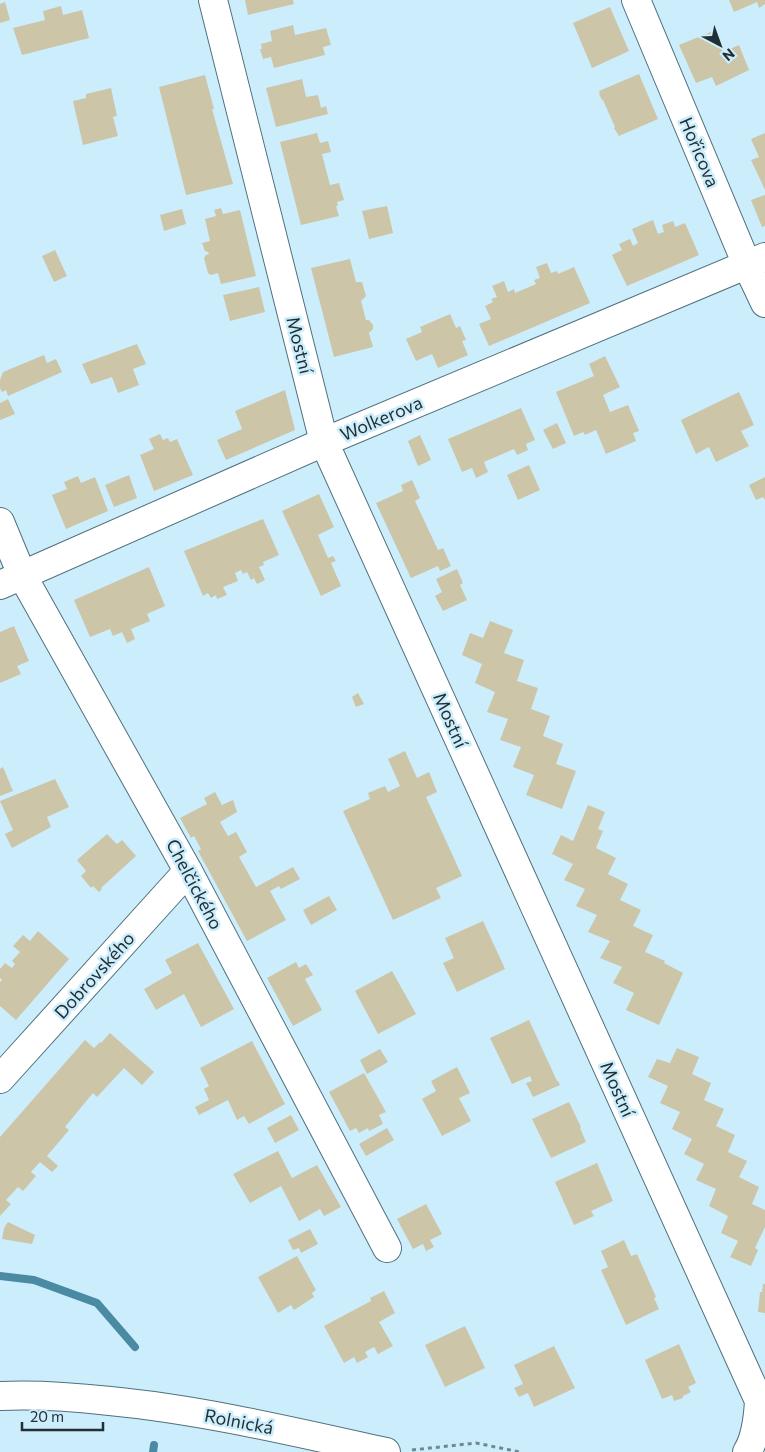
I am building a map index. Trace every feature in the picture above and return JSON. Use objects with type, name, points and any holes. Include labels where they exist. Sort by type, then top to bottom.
[{"type":"street","name":"Mostní","points":[[212,0],[324,442],[762,1407]]},
{"type":"street","name":"Hořicova","points":[[636,0],[756,261],[765,303]]},
{"type":"street","name":"Wolkerova","points":[[11,580],[324,442],[756,261]]},
{"type":"street","name":"Chelčického","points":[[0,522],[11,580],[188,871],[387,1248]]},
{"type":"street","name":"Dobrovského","points":[[0,1079],[188,871]]},
{"type":"street","name":"Rolnická","points":[[0,1396],[65,1396],[158,1406],[397,1451]]},
{"type":"street","points":[[747,1452],[762,1407]]},
{"type":"path","points":[[397,1451],[476,1443],[520,1452]]},
{"type":"building","points":[[245,0],[293,0],[294,4],[248,15]]},
{"type":"building","points":[[729,0],[765,0],[765,4],[759,8],[757,2],[734,12]]},
{"type":"building","points":[[5,2],[10,20],[0,23],[0,4]]},
{"type":"building","points":[[61,6],[63,15],[82,10],[89,38],[22,55],[13,28],[45,20],[43,11]]},
{"type":"building","points":[[610,7],[629,51],[592,68],[573,23]]},
{"type":"building","points":[[293,25],[295,35],[326,28],[331,45],[323,47],[325,55],[274,68],[271,57],[263,59],[260,49],[262,49],[261,44],[272,41],[270,31]]},
{"type":"building","points":[[713,31],[723,52],[739,45],[749,70],[716,86],[712,77],[696,83],[679,45]]},
{"type":"building","points":[[639,74],[658,119],[619,136],[599,91]]},
{"type":"building","points":[[205,75],[214,109],[212,109],[233,184],[186,195],[159,87]]},
{"type":"building","points":[[302,79],[306,97],[318,95],[321,108],[326,106],[328,114],[276,127],[266,88]]},
{"type":"building","points":[[111,88],[117,116],[113,117],[118,136],[83,145],[73,101],[86,98],[86,94]]},
{"type":"building","points":[[317,133],[320,143],[328,141],[331,152],[322,154],[330,185],[339,183],[344,200],[337,202],[338,206],[336,206],[339,216],[301,225],[280,142]]},
{"type":"building","points":[[765,133],[765,190],[751,160],[759,157],[751,139]]},
{"type":"building","points":[[765,195],[765,226],[762,227],[751,200]]},
{"type":"building","points":[[387,206],[393,233],[369,239],[362,211]]},
{"type":"building","points":[[221,208],[223,214],[240,210],[256,276],[221,284],[218,273],[211,275],[208,273],[204,258],[209,254],[205,251],[202,243],[210,241],[205,219],[216,216],[214,210]]},
{"type":"building","points":[[182,209],[186,224],[164,231],[160,215]]},
{"type":"building","points":[[653,220],[658,234],[664,232],[662,225],[673,221],[675,227],[685,223],[699,255],[627,286],[612,255],[622,250],[619,244],[630,239],[633,246],[638,243],[632,229]]},
{"type":"building","points":[[55,250],[67,276],[54,282],[42,256]]},
{"type":"building","points":[[350,259],[356,282],[362,282],[366,296],[361,301],[366,320],[369,320],[373,325],[373,329],[369,333],[373,347],[334,357],[311,268]]},
{"type":"building","points":[[547,263],[551,273],[557,271],[558,274],[574,267],[590,303],[489,346],[479,324],[491,319],[485,306],[493,302],[491,299],[497,297],[492,286],[504,281],[508,292],[514,289],[515,293],[536,284],[534,280],[540,278],[536,267]]},
{"type":"building","points":[[259,287],[265,312],[230,321],[223,295]]},
{"type":"building","points":[[450,314],[456,328],[460,326],[466,340],[462,341],[468,355],[438,368],[432,354],[416,361],[406,339],[422,332],[420,327]]},
{"type":"building","points":[[137,344],[146,364],[133,369],[139,385],[118,393],[112,377],[91,384],[82,364]]},
{"type":"building","points":[[44,355],[47,363],[56,359],[62,372],[8,396],[6,390],[2,392],[0,380],[3,372]]},
{"type":"building","points":[[605,356],[620,387],[603,395],[610,412],[628,405],[639,431],[633,433],[636,441],[606,454],[596,430],[585,435],[583,432],[574,436],[556,392],[594,376],[589,364]]},
{"type":"building","points":[[285,390],[295,430],[226,460],[217,440],[242,429],[235,411]]},
{"type":"building","points":[[739,392],[754,425],[741,431],[749,446],[716,462],[709,447],[696,454],[681,420]]},
{"type":"building","points":[[8,399],[15,414],[0,420],[0,403]]},
{"type":"building","points":[[521,408],[535,440],[526,444],[528,450],[517,455],[514,449],[484,462],[488,472],[476,478],[472,468],[462,472],[448,439]]},
{"type":"building","points":[[557,423],[566,443],[553,449],[543,430]]},
{"type":"building","points":[[160,434],[163,440],[168,438],[170,442],[177,439],[193,475],[154,491],[140,455],[154,449],[149,439]]},
{"type":"building","points":[[420,435],[431,460],[418,466],[408,441]]},
{"type":"building","points":[[529,465],[540,490],[518,500],[507,475]]},
{"type":"building","points":[[129,475],[137,498],[114,507],[105,485]]},
{"type":"building","points":[[78,476],[81,483],[95,477],[108,511],[66,529],[52,495],[67,489],[64,482]]},
{"type":"building","points":[[765,477],[765,500],[763,497],[756,500],[749,485]]},
{"type":"building","points":[[412,480],[420,498],[415,501],[438,550],[443,548],[451,566],[440,571],[438,566],[411,578],[376,503],[403,491],[401,485]]},
{"type":"building","points":[[319,494],[334,527],[318,535],[328,558],[333,556],[336,561],[331,563],[341,586],[321,596],[282,511]]},
{"type":"building","points":[[263,519],[279,555],[263,562],[264,565],[259,567],[265,580],[257,584],[254,578],[251,580],[247,572],[243,574],[241,570],[235,573],[238,581],[223,587],[227,595],[217,599],[216,595],[211,598],[208,593],[203,596],[184,551]]},
{"type":"building","points":[[149,567],[165,606],[147,614],[150,621],[131,629],[135,639],[127,643],[122,632],[113,636],[110,629],[90,637],[74,600]]},
{"type":"building","points":[[457,569],[463,583],[460,585],[467,600],[443,611],[435,596],[442,592],[436,579]]},
{"type":"building","points":[[490,621],[513,630],[504,653],[524,660],[517,681],[538,688],[531,709],[550,716],[543,736],[563,744],[556,764],[576,771],[562,809],[526,795],[534,775],[513,767],[521,747],[500,740],[508,719],[487,712],[495,692],[475,683],[482,664],[462,655],[470,633],[483,638]]},
{"type":"building","points":[[14,626],[29,661],[17,666],[21,674],[0,683],[0,632]]},
{"type":"building","points":[[358,693],[364,704],[356,707],[352,697]]},
{"type":"building","points":[[405,751],[417,778],[429,772],[437,792],[426,797],[462,876],[436,888],[441,898],[393,920],[343,811],[370,799],[368,793],[385,786],[388,792],[400,786],[388,759]]},
{"type":"building","points":[[3,767],[13,791],[0,796],[0,769]]},
{"type":"building","points":[[55,779],[69,807],[47,817],[51,827],[12,848],[5,834],[13,830],[0,801]]},
{"type":"building","points":[[215,792],[222,805],[233,800],[237,812],[220,822],[228,836],[236,832],[247,852],[239,857],[256,887],[293,867],[300,879],[281,889],[279,886],[270,891],[286,920],[247,941],[198,851],[201,849],[194,836],[191,838],[180,818],[207,804],[204,798]]},
{"type":"building","points":[[588,805],[605,812],[598,829],[603,831],[596,848],[616,858],[608,874],[628,884],[620,900],[641,910],[633,926],[653,935],[645,952],[665,961],[664,963],[683,973],[659,1025],[626,1010],[634,993],[613,983],[622,967],[600,958],[610,941],[588,932],[597,915],[576,906],[585,889],[564,880],[573,864],[552,854],[561,835],[573,841]]},
{"type":"building","points":[[107,834],[117,844],[122,840],[136,856],[99,892],[93,886],[91,888],[81,876],[86,871],[77,860]]},
{"type":"building","points":[[329,896],[337,910],[311,925],[303,910]]},
{"type":"building","points":[[483,921],[505,969],[457,992],[443,963],[454,958],[445,938]]},
{"type":"building","points":[[38,931],[69,959],[16,1020],[0,1006],[0,982],[2,980],[0,978],[0,969],[5,963],[12,968],[15,964],[12,961],[20,952],[13,946],[23,935],[30,941]]},
{"type":"building","points":[[198,943],[234,1009],[201,1027],[184,994],[156,1010],[144,989],[172,973],[165,960]]},
{"type":"building","points":[[296,962],[299,968],[306,964],[313,975],[305,979],[322,1010],[293,1026],[267,978]]},
{"type":"building","points":[[392,971],[416,1014],[378,1034],[355,991]]},
{"type":"building","points":[[529,1020],[560,1085],[533,1097],[526,1083],[532,1081],[530,1076],[512,1084],[490,1038]]},
{"type":"building","points":[[110,1033],[154,1072],[142,1085],[124,1068],[97,1097],[93,1093],[65,1127],[69,1130],[47,1156],[58,1166],[52,1172],[40,1162],[31,1172],[36,1176],[23,1191],[18,1187],[6,1200],[11,1204],[0,1216],[0,1137],[85,1040],[94,1048]]},
{"type":"building","points":[[252,1041],[285,1104],[249,1124],[244,1116],[237,1120],[228,1100],[199,1115],[195,1107],[209,1100],[204,1089],[209,1086],[200,1068]]},
{"type":"building","points":[[677,1048],[699,1057],[692,1074],[711,1083],[704,1100],[724,1109],[716,1126],[735,1135],[728,1152],[747,1161],[739,1177],[759,1187],[752,1204],[765,1210],[765,1227],[755,1248],[758,1250],[751,1266],[730,1257],[738,1241],[721,1233],[728,1216],[709,1206],[716,1189],[696,1180],[704,1164],[684,1154],[692,1139],[672,1129],[680,1112],[660,1103],[668,1086],[648,1077],[657,1059],[670,1063]]},
{"type":"building","points":[[380,1049],[388,1062],[367,1074],[360,1060]]},
{"type":"building","points":[[457,1067],[470,1093],[459,1098],[471,1121],[442,1136],[422,1099],[436,1091],[431,1081]]},
{"type":"building","points":[[364,1073],[386,1112],[379,1115],[383,1124],[369,1131],[368,1128],[359,1133],[356,1128],[350,1131],[329,1092]]},
{"type":"building","points":[[569,1102],[586,1142],[551,1158],[532,1119]]},
{"type":"building","points":[[291,1115],[299,1130],[275,1143],[267,1128]]},
{"type":"building","points":[[387,1128],[394,1140],[366,1156],[359,1144]]},
{"type":"building","points":[[278,1151],[292,1178],[317,1165],[341,1207],[324,1216],[320,1209],[299,1221],[281,1186],[250,1203],[233,1174]]},
{"type":"building","points":[[597,1163],[613,1201],[591,1211],[594,1216],[574,1225],[555,1182]]},
{"type":"building","points":[[426,1204],[442,1234],[430,1240],[434,1247],[426,1251],[423,1244],[413,1249],[397,1219]]},
{"type":"building","points":[[8,1222],[35,1235],[32,1244],[2,1239],[4,1228]]},
{"type":"building","points":[[310,1229],[318,1244],[301,1253],[299,1248],[293,1250],[288,1240]]},
{"type":"building","points":[[624,1240],[631,1256],[637,1254],[656,1297],[654,1298],[659,1309],[626,1325],[601,1270],[608,1267],[601,1251]]},
{"type":"building","points":[[297,1256],[316,1290],[312,1293],[314,1297],[294,1310],[291,1305],[278,1313],[258,1277]]},
{"type":"building","points":[[763,1284],[765,1284],[765,1313],[758,1312],[760,1292],[762,1292]]},
{"type":"building","points":[[384,1291],[395,1313],[379,1322],[393,1346],[378,1354],[374,1347],[365,1352],[368,1357],[357,1363],[354,1357],[344,1363],[324,1326],[371,1301],[370,1298]]},
{"type":"building","points":[[465,1326],[485,1368],[445,1387],[425,1345]]},
{"type":"building","points":[[679,1344],[696,1383],[688,1387],[691,1392],[683,1396],[683,1398],[674,1401],[672,1395],[662,1399],[645,1360]]},
{"type":"building","points":[[554,1346],[575,1388],[534,1407],[528,1393],[519,1397],[514,1388],[523,1384],[514,1365]]},
{"type":"waterway","points":[[0,1276],[34,1280],[97,1303],[135,1347]]},
{"type":"waterway","points":[[153,1452],[154,1445]]}]
